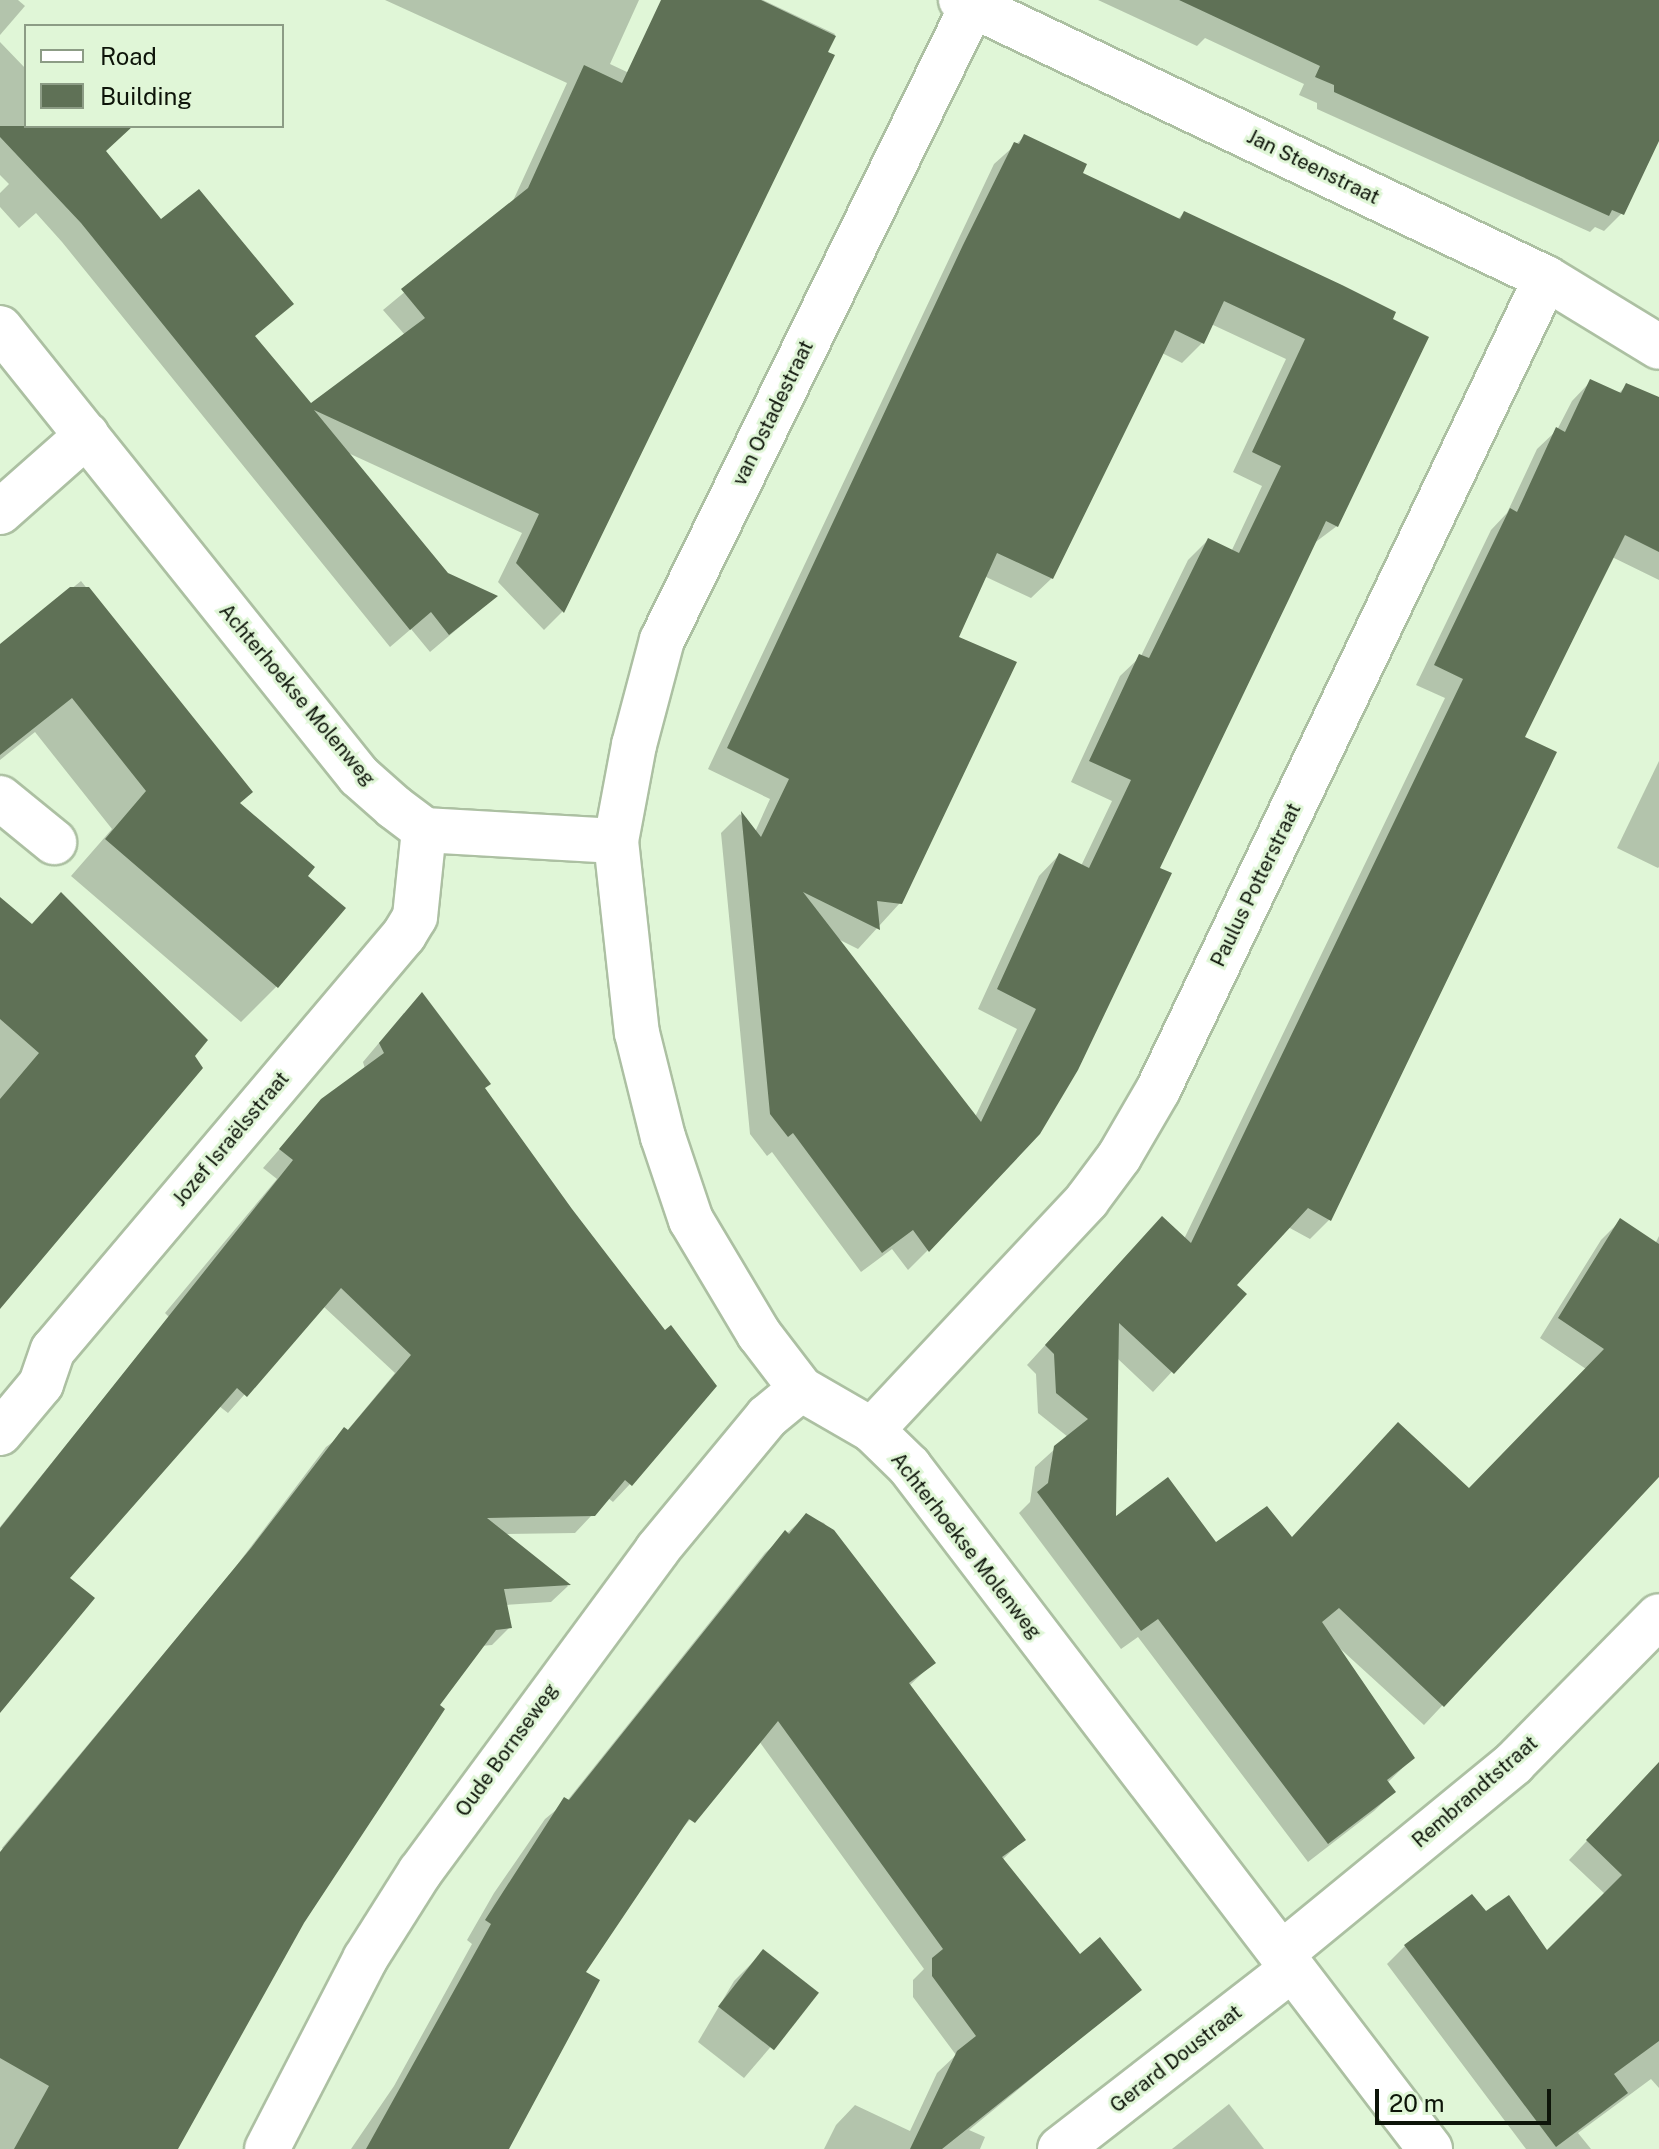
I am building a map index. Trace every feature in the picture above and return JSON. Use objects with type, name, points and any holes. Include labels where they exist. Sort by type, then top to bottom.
[{"type":"street","name":"Jan Steenstraat","points":[[970,2],[1546,278],[1659,347]]},
{"type":"street","name":"van Ostadestraat","points":[[616,841],[634,745],[662,640],[970,2]]},
{"type":"street","name":"Paulus Potterstraat","points":[[872,1430],[1087,1200],[1119,1157],[1158,1090],[1546,278]]},
{"type":"street","name":"Achterhoekse Molenweg","points":[[0,328],[359,776],[424,830]]},
{"type":"street","points":[[0,512],[87,435]]},
{"type":"street","points":[[0,798],[54,842]]},
{"type":"street","points":[[424,830],[616,841]]},
{"type":"street","name":"Jozef Israëlsstraat","points":[[0,1433],[41,1384],[53,1350],[415,917],[424,830]]},
{"type":"street","name":"Achterhoekse Molenweg","points":[[616,841],[637,1033],[667,1151],[691,1220],[759,1334],[801,1389],[872,1430],[909,1466],[1430,2149]]},
{"type":"street","name":"Oude Bornseweg","points":[[267,2149],[365,1959],[428,1860],[657,1550],[767,1417],[801,1389]]},
{"type":"street","name":"Rembrandtstraat","points":[[1286,1962],[1514,1763],[1659,1616]]},
{"type":"street","name":"Gerard Doustraat","points":[[1060,2149],[1286,1962]]},
{"type":"building","points":[[661,0],[761,0],[836,36],[828,52],[835,55],[564,613],[516,563],[539,514],[314,410],[448,573],[498,596],[449,635],[431,612],[410,630],[81,223],[0,137],[0,126],[131,128],[106,151],[161,219],[199,189],[294,304],[255,336],[311,403],[425,318],[401,289],[528,188],[584,65],[622,83]]},
{"type":"building","points":[[1179,0],[1659,0],[1659,141],[1624,215],[1612,210],[1609,216],[1334,92],[1334,85],[1315,77],[1320,66]]},
{"type":"building","points":[[1024,134],[1087,164],[1083,173],[1180,219],[1184,211],[1342,285],[1396,312],[1393,319],[1429,337],[1338,527],[1326,521],[1160,868],[1172,873],[1078,1070],[1040,1134],[929,1252],[913,1230],[882,1253],[793,1133],[788,1137],[770,1114],[741,811],[761,837],[789,779],[727,748],[963,245],[1014,142],[1019,144]],"holes":[[[1224,301],[1305,339],[1252,452],[1281,466],[1239,553],[1208,538],[1149,658],[1139,654],[1089,761],[1131,780],[1089,868],[1059,853],[997,989],[1036,1009],[981,1122],[803,892],[880,930],[877,901],[902,904],[1017,662],[959,637],[997,553],[1053,579],[1175,330],[1204,344]]]},
{"type":"building","points":[[1590,379],[1621,393],[1626,383],[1659,397],[1659,552],[1625,535],[1525,737],[1557,752],[1331,1221],[1308,1208],[1237,1285],[1247,1294],[1174,1374],[1119,1323],[1116,1516],[1168,1477],[1216,1542],[1267,1506],[1292,1537],[1398,1422],[1469,1488],[1604,1349],[1558,1318],[1620,1218],[1659,1244],[1659,1477],[1444,1707],[1339,1608],[1322,1622],[1415,1758],[1387,1780],[1396,1792],[1328,1844],[1158,1619],[1141,1631],[1037,1492],[1048,1483],[1054,1446],[1088,1419],[1056,1393],[1054,1354],[1045,1345],[1162,1216],[1191,1243],[1463,679],[1434,665],[1510,508],[1517,512],[1556,427],[1565,432]]},
{"type":"building","points":[[70,587],[89,587],[253,792],[240,803],[315,867],[308,876],[346,908],[278,988],[105,839],[146,791],[72,698],[0,755],[0,644]]},
{"type":"building","points":[[61,892],[208,1040],[195,1056],[203,1068],[0,1309],[0,1099],[39,1053],[0,1019],[0,897],[32,924]]},
{"type":"building","points":[[422,992],[491,1084],[485,1088],[572,1209],[665,1330],[671,1325],[717,1386],[632,1486],[625,1480],[595,1516],[487,1518],[571,1585],[504,1589],[512,1628],[496,1630],[440,1705],[445,1709],[304,1923],[178,2149],[14,2149],[49,2086],[0,2058],[0,1852],[251,1548],[344,1427],[348,1430],[411,1355],[341,1288],[247,1397],[237,1388],[70,1578],[95,1598],[0,1713],[0,1528],[293,1160],[279,1149],[321,1099],[384,1053],[379,1043]]},
{"type":"building","points":[[806,1513],[834,1530],[936,1663],[909,1683],[1026,1840],[1002,1857],[1080,1954],[1100,1937],[1142,1990],[942,2149],[910,2149],[957,2051],[976,2036],[932,1976],[932,1958],[943,1949],[778,1721],[695,1823],[689,1819],[586,1972],[600,1980],[509,2149],[366,2149],[491,1924],[485,1920],[564,1797],[569,1800],[785,1530],[789,1534]]},
{"type":"building","points":[[1659,1762],[1659,2041],[1614,2074],[1628,2093],[1556,2147],[1404,1945],[1472,1894],[1486,1911],[1509,1895],[1547,1950],[1622,1875],[1586,1840]]},
{"type":"building","points":[[763,1949],[819,1993],[774,2050],[718,2007]]}]
